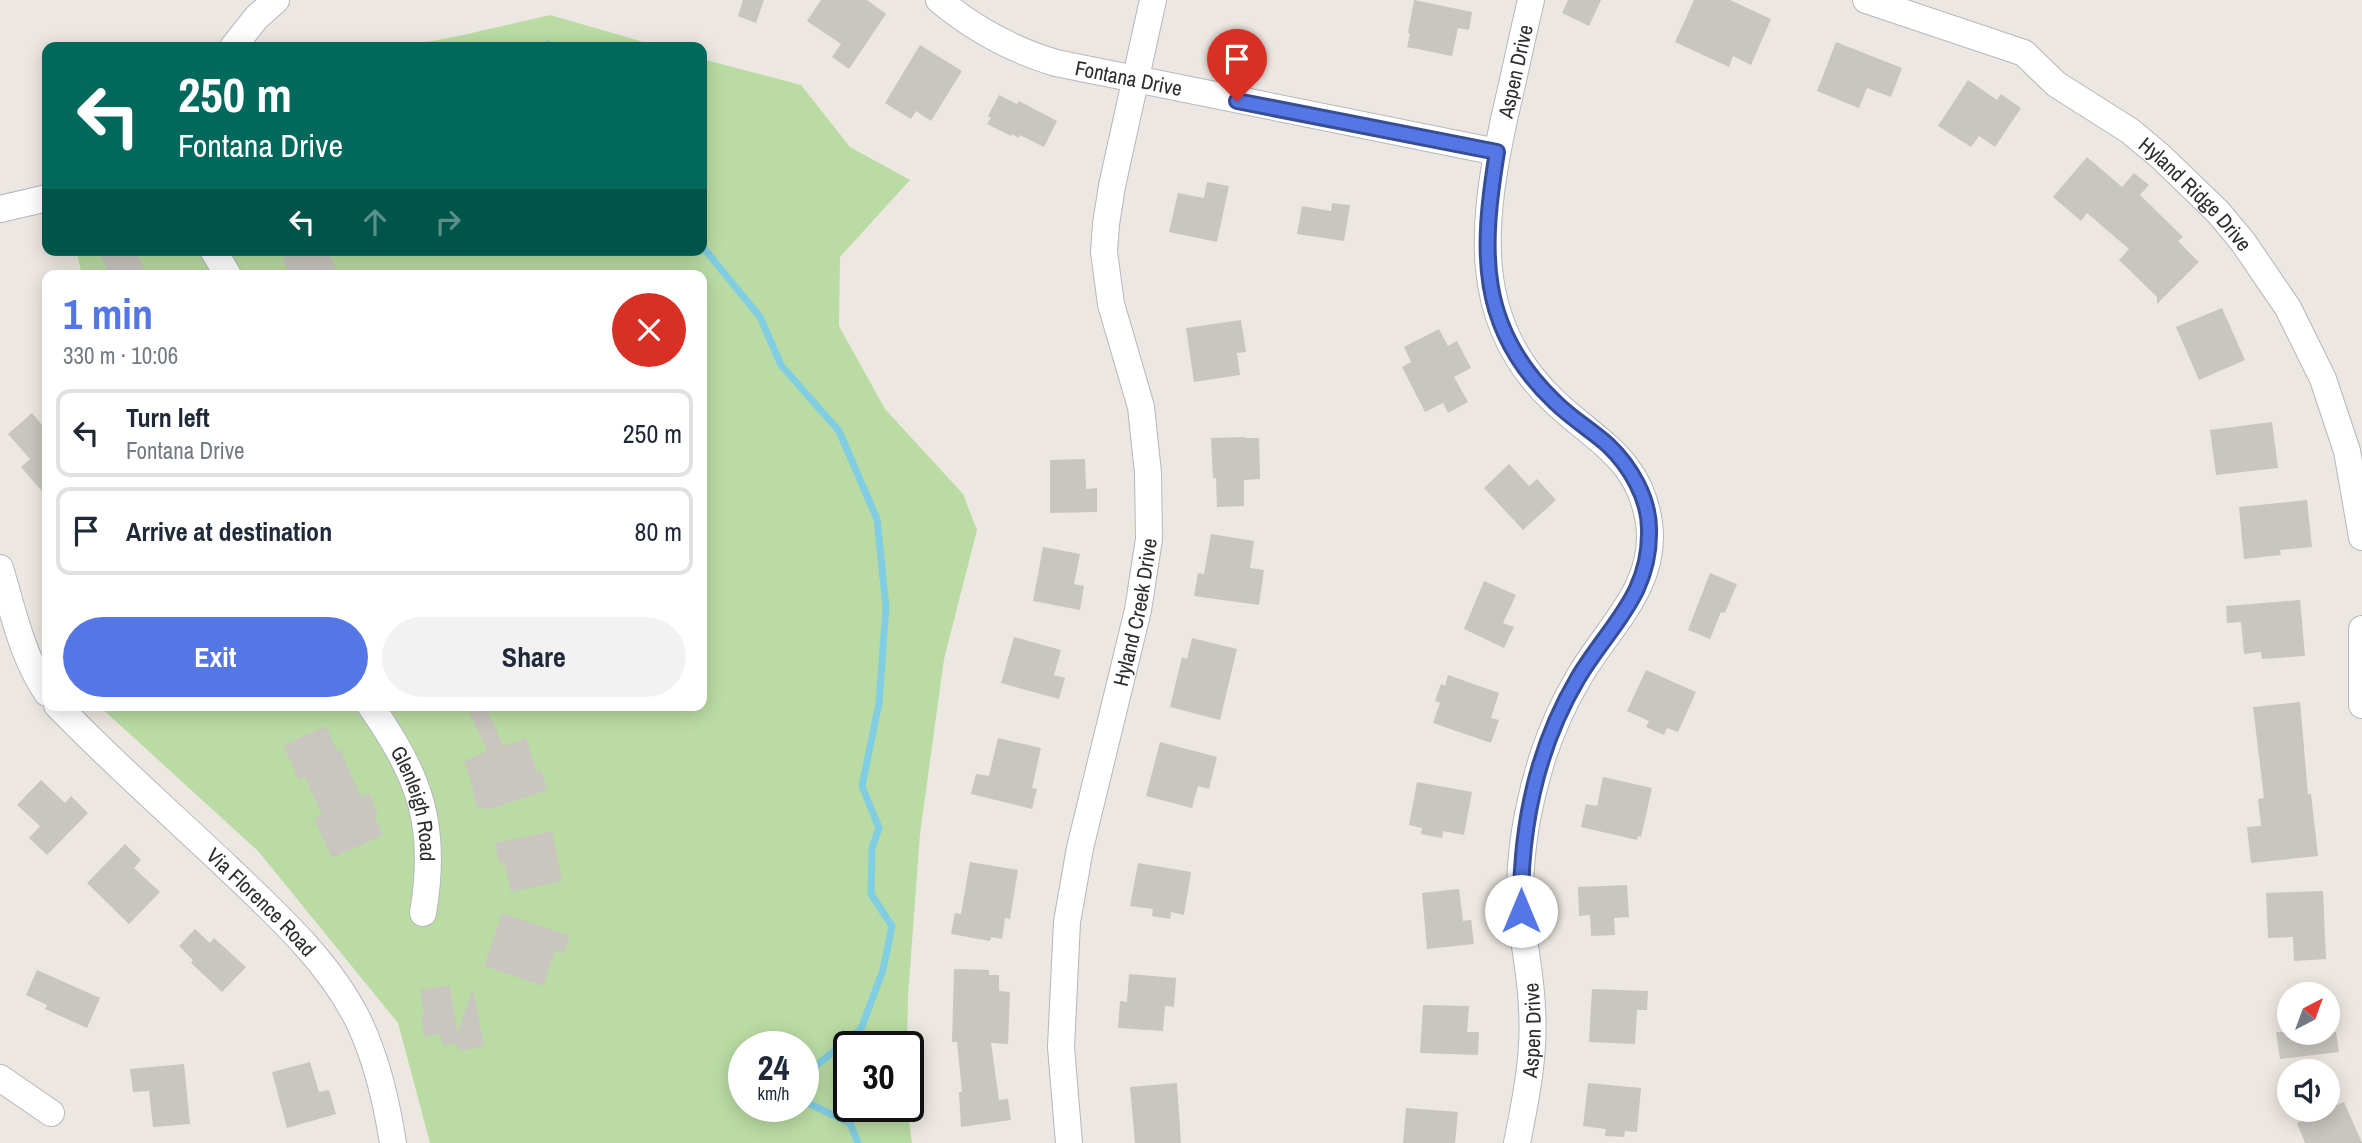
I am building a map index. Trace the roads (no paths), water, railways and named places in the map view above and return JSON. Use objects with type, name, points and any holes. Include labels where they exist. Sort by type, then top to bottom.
[{"type":"street","points":[[237,42],[256,18],[276,0]]},
{"type":"street","name":"Fontana Drive","points":[[939,0],[982,32],[1034,57],[1134,81],[1497,152]]},
{"type":"street","name":"Hyland Creek Drive","points":[[1069,1143],[1061,1047],[1067,922],[1080,848],[1138,610],[1149,540],[1148,472],[1141,407],[1111,304],[1104,252],[1106,224],[1153,0]]},
{"type":"street","name":"Aspen Drive","points":[[1517,1143],[1530,1080],[1532,1051],[1533,1009],[1521,911],[1522,856],[1528,811],[1547,743],[1561,710],[1597,648],[1632,601],[1642,579],[1648,553],[1649,527],[1645,504],[1623,461],[1608,445],[1548,396],[1519,358],[1494,304],[1486,240],[1489,206],[1497,152],[1531,0]]},
{"type":"street","name":"Hyland Ridge Drive","points":[[1866,0],[2024,53],[2056,84],[2130,131],[2218,212],[2288,308],[2323,379],[2347,451],[2362,537]]},
{"type":"street","points":[[0,209],[42,199]]},
{"type":"street","points":[[0,568],[23,646],[42,685]]},
{"type":"street","points":[[2362,629],[2362,705]]},
{"type":"street","name":"Via Florence Road","points":[[63,711],[284,921],[332,978],[357,1018],[369,1045],[385,1092],[393,1143]]},
{"type":"street","name":"Glenleigh Road","points":[[374,711],[392,737],[416,782],[426,823],[429,876],[423,913]]},
{"type":"street","points":[[0,1078],[51,1113]]},
{"type":"waterway","points":[[707,252],[760,317],[781,365],[839,431],[877,519],[886,607],[879,703],[862,786],[879,828],[872,848],[871,894],[892,926],[883,970],[861,1029],[812,1069],[808,1103],[850,1123],[858,1143]]}]
